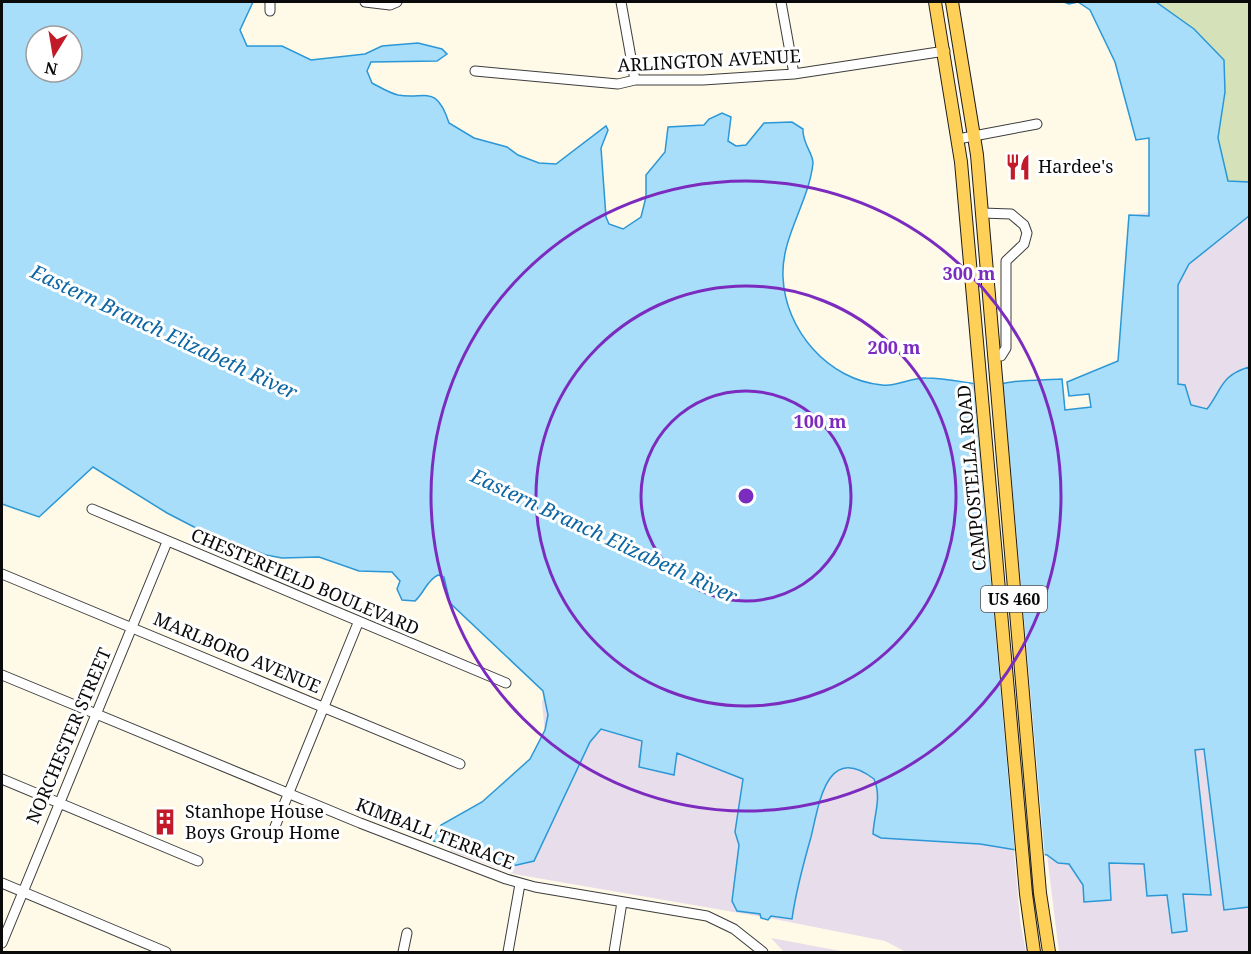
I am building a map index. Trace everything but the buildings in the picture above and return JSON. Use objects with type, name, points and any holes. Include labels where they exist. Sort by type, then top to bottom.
[{"type":"main road","name":"CAMPOSTELLA ROAD","points":[[935,2],[958,139],[1026,894],[1034,952]]},
{"type":"main road","name":"CAMPOSTELLA ROAD","points":[[952,2],[975,136],[1040,893],[1049,952]]},
{"type":"street","points":[[365,2],[383,4],[397,2]]},
{"type":"street","points":[[621,2],[635,80]]},
{"type":"street","points":[[781,2],[794,74]]},
{"type":"street","name":"ARLINGTON AVENUE","points":[[475,71],[618,84],[635,80],[703,80],[794,74],[945,51]]},
{"type":"street","points":[[958,139],[1037,124]]},
{"type":"street","points":[[982,213],[1017,216],[1023,221],[1027,234],[1024,244],[1006,261],[1006,348],[1001,356]]},
{"type":"street","name":"CHESTERFIELD BOULEVARD","points":[[92,509],[358,623],[506,683]]},
{"type":"street","name":"NORCHESTER STREET","points":[[2,943],[167,542]]},
{"type":"street","name":"MARLBORO AVENUE","points":[[2,574],[460,764]]},
{"type":"street","points":[[272,834],[358,623]]},
{"type":"street","name":"KIMBALL TERRACE","points":[[2,675],[288,794],[520,884],[707,916],[734,929],[763,952]]},
{"type":"street","points":[[2,779],[198,861]]},
{"type":"street","points":[[2,883],[166,952]]},
{"type":"street","points":[[508,952],[520,884]]},
{"type":"street","points":[[614,952],[622,902]]},
{"type":"street","points":[[403,952],[407,933]]},
{"type":"shaded area","points":[[1249,192],[1249,544],[1100,537],[1133,215]]},
{"type":"shaded area","points":[[566,595],[1005,747],[1020,920],[1026,952],[906,952],[885,941],[769,918],[514,874],[450,851],[547,754],[542,703]]},
{"type":"shaded area","points":[[1204,748],[1249,751],[1249,952],[1059,952],[1047,855],[1195,750]]},
{"type":"shaded area","points":[[771,938],[846,952],[784,952]]},
{"type":"green space","points":[[1130,2],[1249,2],[1249,192],[1186,205]]},
{"type":"water","name":"Eastern Branch Elizabeth River","points":[[2,2],[253,2],[240,30],[247,46],[282,46],[311,60],[365,54],[382,46],[418,43],[442,49],[447,54],[437,61],[371,62],[367,71],[372,83],[391,93],[434,98],[439,102],[449,123],[474,138],[507,147],[518,155],[539,163],[556,164],[606,126],[608,130],[601,148],[606,217],[609,224],[623,229],[641,217],[646,197],[646,175],[665,152],[668,127],[704,125],[709,119],[722,113],[731,117],[728,141],[736,146],[746,145],[764,123],[792,122],[803,129],[804,139],[813,163],[806,192],[786,248],[783,277],[792,316],[813,349],[827,363],[844,373],[862,381],[882,385],[894,385],[920,378],[988,385],[1062,379],[1065,410],[1091,407],[1089,394],[1069,396],[1067,382],[1118,361],[1129,215],[1149,216],[1149,138],[1136,140],[1115,62],[1090,10],[1078,2],[1156,2],[1194,29],[1224,60],[1225,92],[1218,138],[1228,181],[1249,182],[1249,216],[1189,264],[1178,285],[1178,384],[1185,385],[1191,405],[1207,409],[1232,374],[1249,367],[1249,907],[1224,910],[1204,749],[1195,750],[1211,895],[1183,894],[1187,931],[1172,933],[1167,895],[1147,896],[1144,864],[1109,863],[1111,900],[1084,902],[1083,885],[1069,864],[1058,863],[1047,855],[980,844],[881,838],[873,834],[877,799],[874,779],[858,770],[845,768],[835,773],[828,782],[817,809],[792,919],[771,916],[768,920],[761,918],[760,914],[737,911],[732,901],[739,845],[735,832],[743,779],[677,753],[674,775],[639,767],[642,741],[601,729],[590,742],[534,861],[508,867],[431,840],[441,825],[482,802],[530,759],[545,730],[548,715],[543,691],[450,603],[444,577],[438,575],[434,577],[415,601],[402,600],[397,589],[400,581],[392,572],[359,571],[319,557],[282,558],[266,555],[196,528],[167,513],[93,467],[39,517],[2,504]]},
{"type":"pier","points":[[973,379],[986,382],[1003,380],[1045,858],[1015,854]]},
{"type":"place","name":"Hardee's","points":[[1018,167]]},
{"type":"place","name":"Stanhope House Boys Group Home","points":[[165,822]]}]
